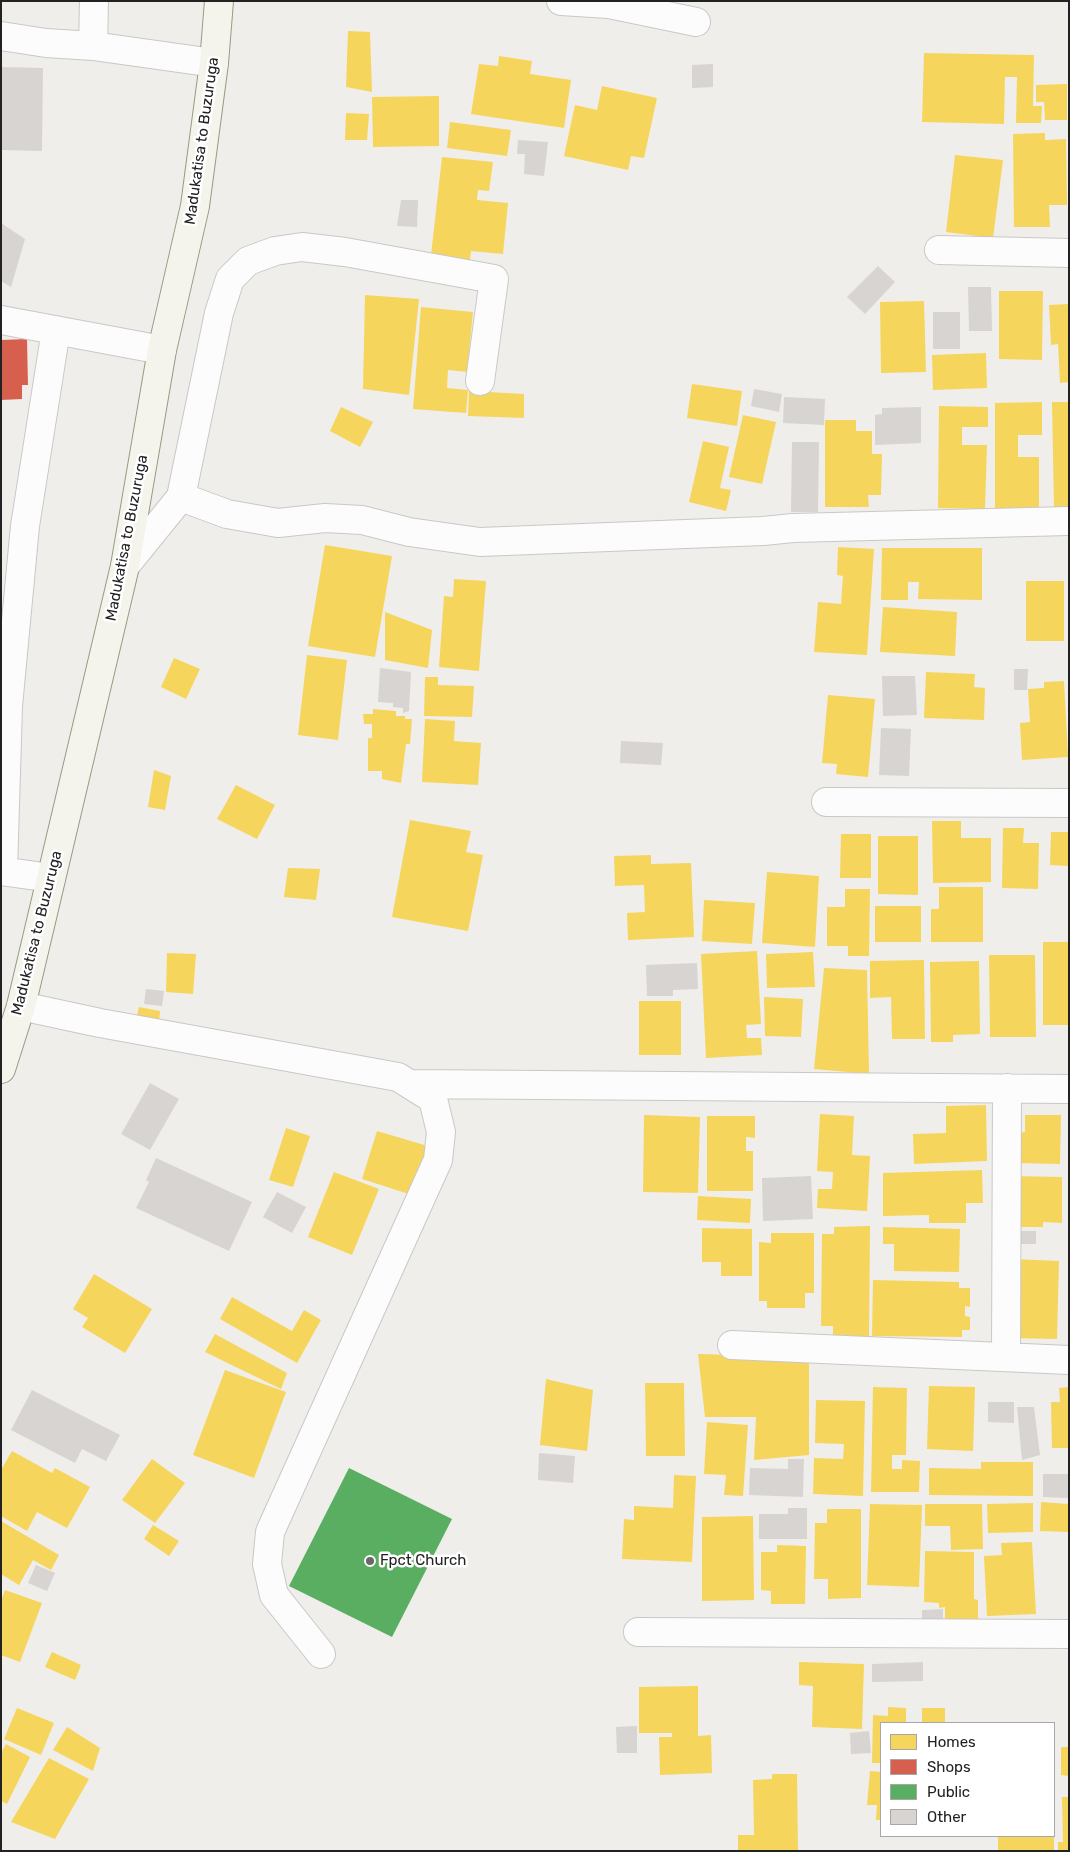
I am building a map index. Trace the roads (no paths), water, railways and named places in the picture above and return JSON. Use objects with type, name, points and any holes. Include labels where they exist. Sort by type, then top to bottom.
[{"type":"main road","name":"Madukatisa to Buzuruga","points":[[1,1069],[21,1006],[124,566],[162,350],[195,206],[214,63],[219,1]]},
{"type":"street","points":[[93,46],[94,1]]},
{"type":"street","points":[[561,1],[609,4],[696,22]]},
{"type":"street","points":[[1,36],[46,43],[93,46],[214,63]]},
{"type":"street","points":[[124,566],[181,497],[219,313],[230,280],[248,261],[275,251],[302,247],[345,252],[494,279],[480,381]]},
{"type":"street","points":[[940,250],[1069,253]]},
{"type":"street","points":[[1,320],[162,350]]},
{"type":"street","points":[[51,878],[2,871],[10,594],[25,526],[56,330]]},
{"type":"street","points":[[181,497],[227,514],[278,523],[324,518],[362,520],[409,532],[480,542],[763,532],[793,528],[1069,521]]},
{"type":"street","points":[[826,802],[1069,803]]},
{"type":"street","points":[[21,1006],[100,1023],[398,1077],[433,1099],[441,1132],[438,1160],[270,1532],[267,1564],[274,1595],[321,1654]]},
{"type":"street","points":[[410,1084],[1069,1089]]},
{"type":"street","points":[[1006,1357],[1007,1088]]},
{"type":"street","points":[[732,1346],[1069,1360]]},
{"type":"street","points":[[638,1632],[1069,1634]]},
{"type":"place","name":"Fpct Church","points":[[370,1561]]}]
